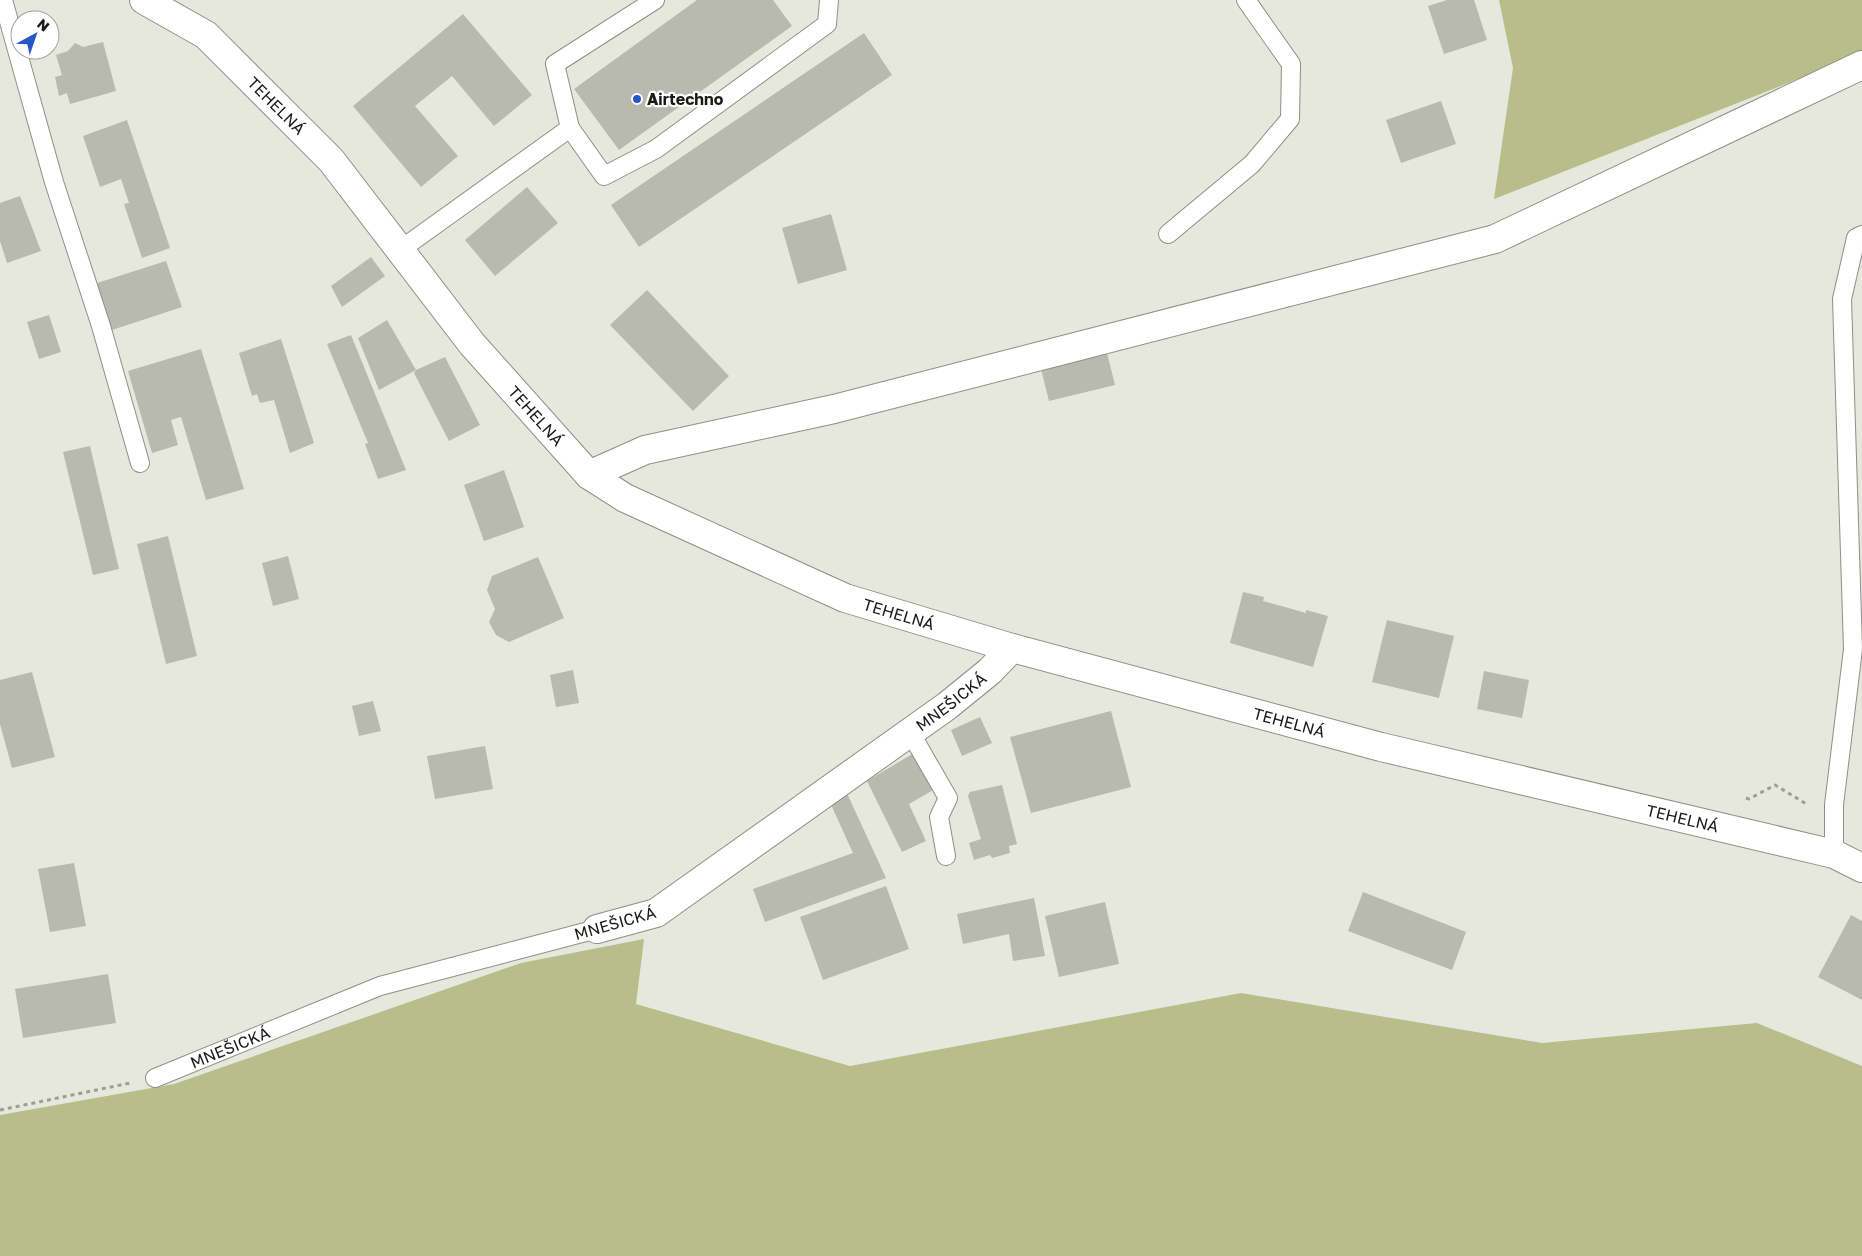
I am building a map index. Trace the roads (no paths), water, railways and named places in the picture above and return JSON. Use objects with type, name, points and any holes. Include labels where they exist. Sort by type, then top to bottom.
[{"type":"street","name":"TEHELNÁ","points":[[144,0],[206,35],[331,160],[472,344],[589,475],[625,498],[845,598],[1012,648],[1382,747],[1834,854],[1862,868]]},
{"type":"street","points":[[589,475],[645,450],[834,408],[1495,239],[1862,65]]},
{"type":"street","name":"MNEŠICKÁ","points":[[597,929],[656,913],[954,700],[990,670],[1012,648]]},
{"type":"lane","points":[[3,0],[54,182],[101,326],[140,463]]},
{"type":"lane","points":[[655,0],[555,64],[570,128],[604,176],[656,149],[827,24],[828,0]]},
{"type":"lane","points":[[1168,234],[1252,164],[1290,119],[1291,64],[1246,0]]},
{"type":"lane","points":[[400,250],[570,128]]},
{"type":"lane","points":[[1834,854],[1834,805],[1853,649],[1842,298],[1856,238],[1862,235]]},
{"type":"lane","points":[[910,732],[948,798],[939,818],[946,856]]},
{"type":"lane","name":"MNEŠICKÁ","points":[[155,1078],[380,986],[597,929]]},
{"type":"place","name":"Airtechno","points":[[637,99]]}]
